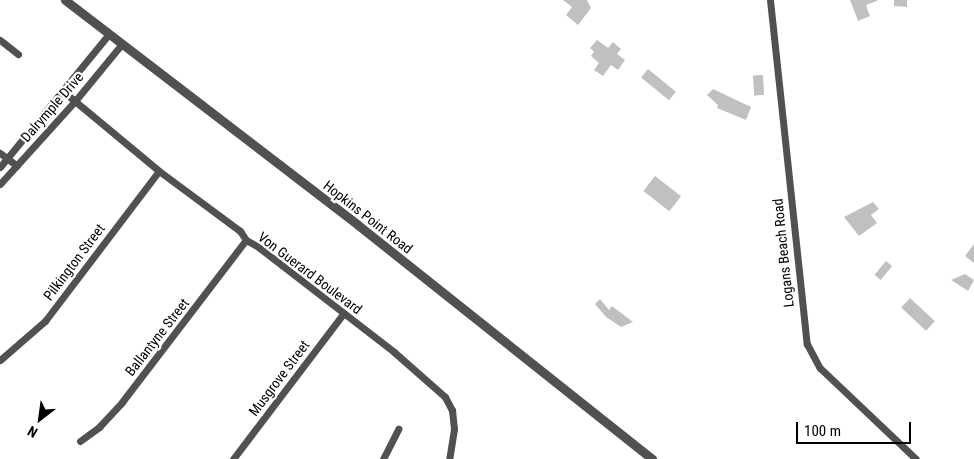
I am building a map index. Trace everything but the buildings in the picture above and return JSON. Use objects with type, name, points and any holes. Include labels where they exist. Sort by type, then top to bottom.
[{"type":"street","name":"Hopkins Point Road","points":[[65,0],[120,45],[358,225],[652,459]]},
{"type":"street","name":"Logans Beach Road","points":[[770,0],[807,344],[820,368],[916,459]]},
{"type":"street","name":"Dalrymple Drive","points":[[0,167],[64,92],[108,35]]},
{"type":"street","points":[[0,40],[18,54]]},
{"type":"street","name":"Dalrymple Drive","points":[[0,184],[75,101],[120,45]]},
{"type":"street","name":"Von Guerard Boulevard","points":[[64,92],[159,170],[240,231],[246,240],[257,246],[344,313],[445,397],[453,419],[449,459]]},
{"type":"street","points":[[0,153],[17,166]]},
{"type":"street","name":"Pilkington Street","points":[[0,360],[45,321],[159,170]]},
{"type":"street","name":"Ballantyne Street","points":[[80,441],[98,427],[122,402],[246,240]]},
{"type":"street","name":"Musgrove Street","points":[[233,459],[344,313]]},
{"type":"street","points":[[383,459],[398,429]]}]
